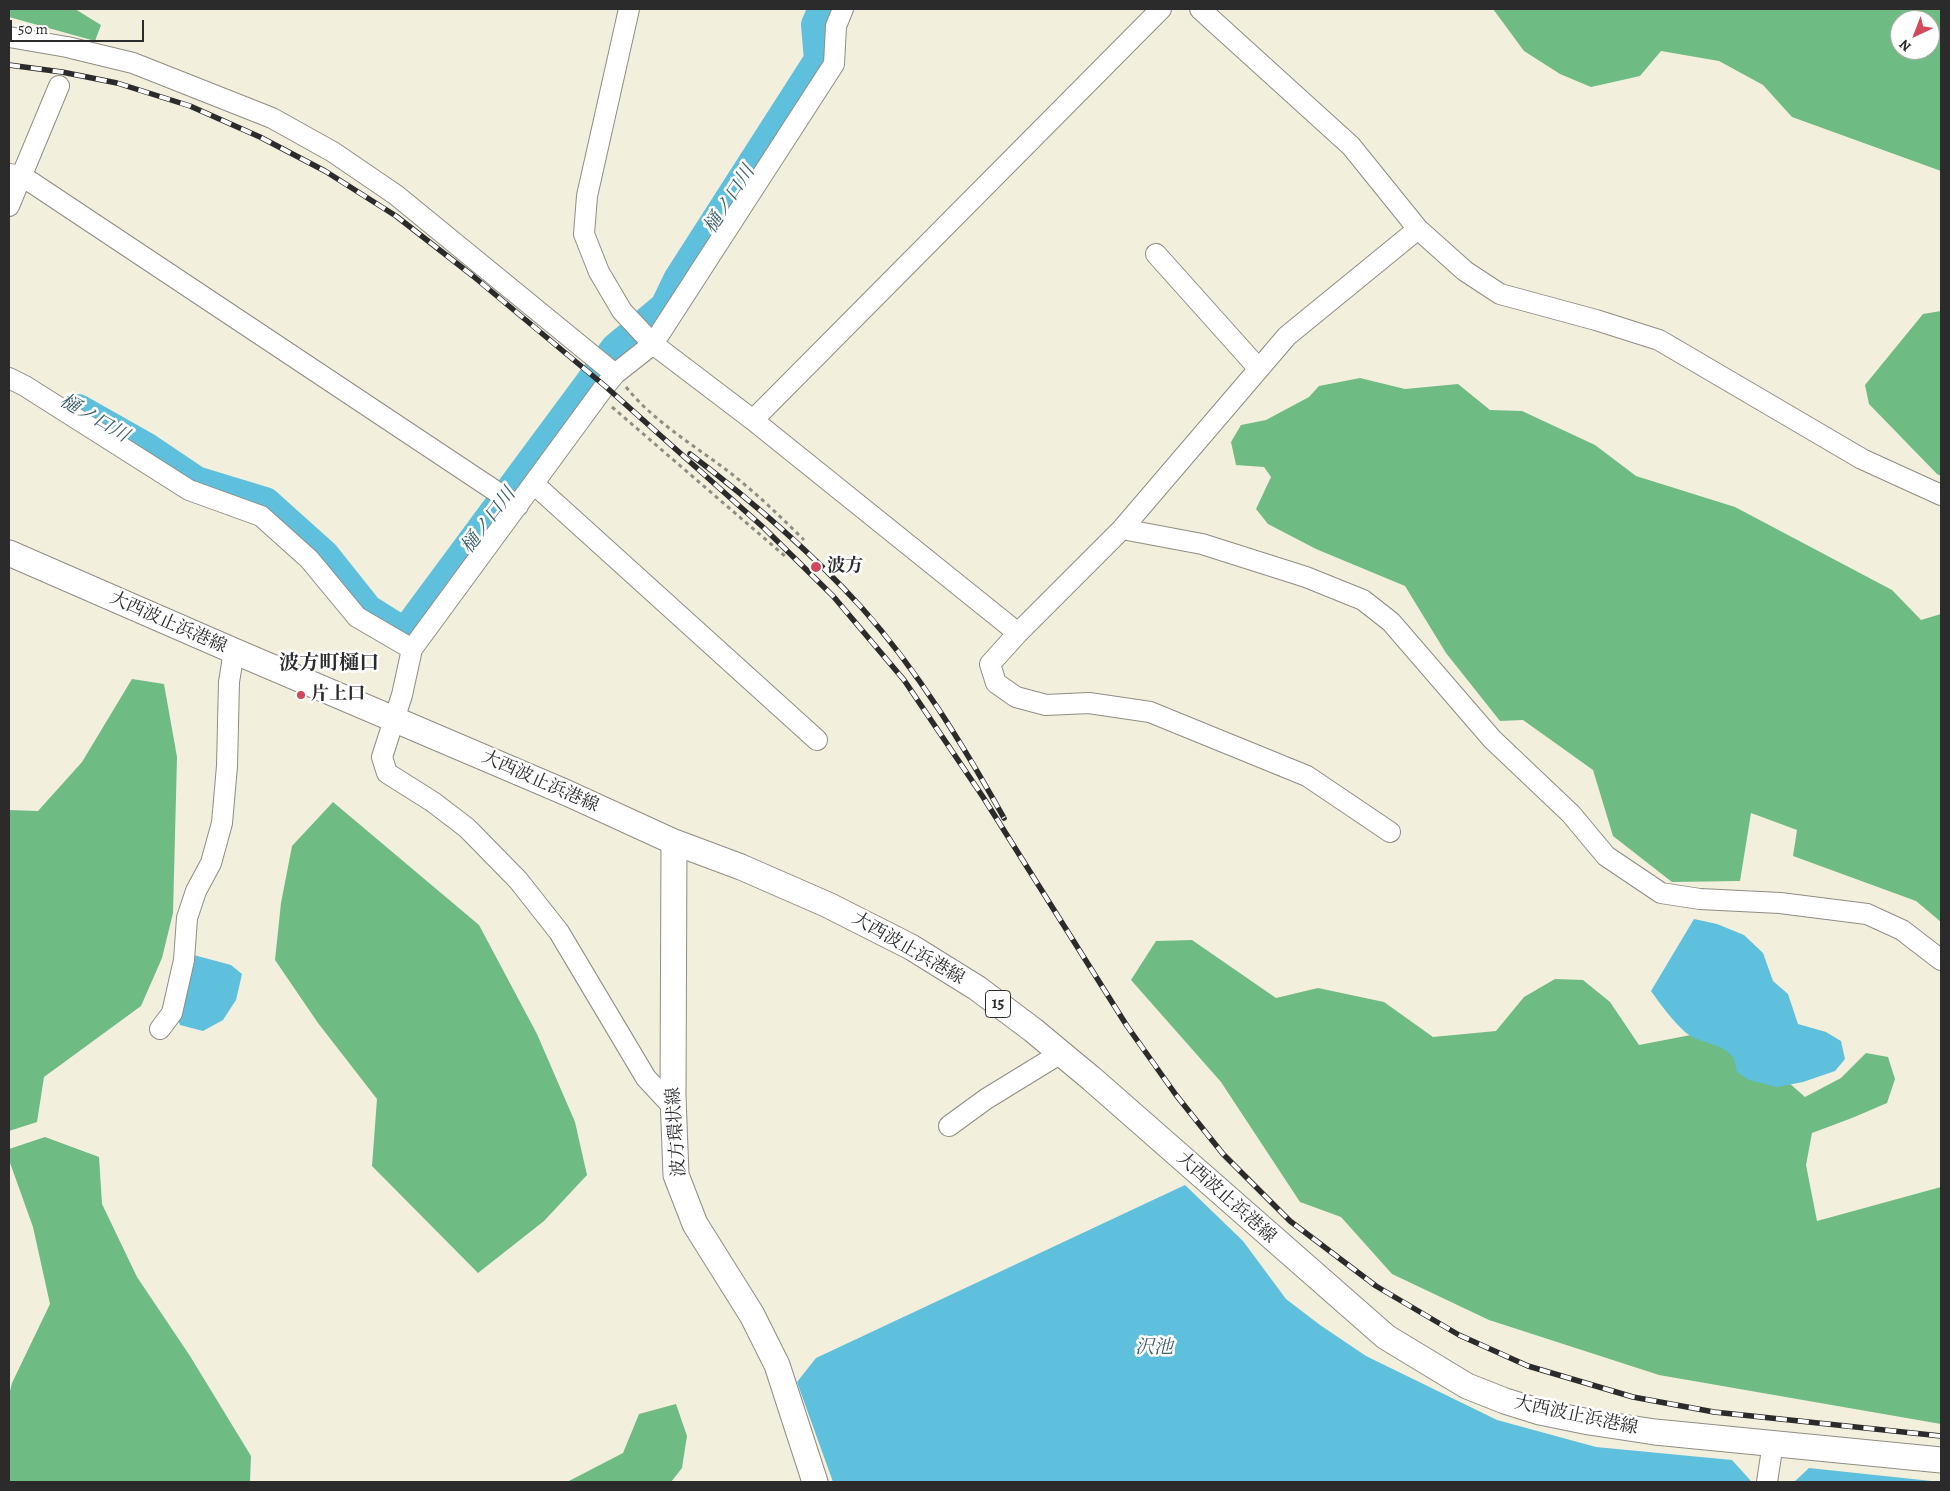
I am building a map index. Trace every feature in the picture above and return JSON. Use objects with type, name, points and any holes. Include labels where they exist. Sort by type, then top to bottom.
[{"type":"main road","name":"大西波止浜港線","points":[[9,553],[234,652],[567,793],[674,842],[741,867],[828,904],[911,947],[977,988],[1061,1053],[1386,1337],[1468,1386],[1532,1409],[1589,1422],[1656,1432],[1770,1463],[1941,1460]]},
{"type":"main road","name":"波方環状線","points":[[674,842],[673,1107],[676,1175],[695,1224],[752,1315],[777,1365],[815,1482]]},
{"type":"street","points":[[629,9],[587,196],[584,234],[599,272],[622,311],[653,344],[753,420],[1018,633]]},
{"type":"street","points":[[673,1107],[646,1078],[572,952],[559,932],[518,880],[467,828],[434,802],[388,773],[382,757],[395,719],[412,650],[598,396],[616,374],[653,344],[834,64],[836,26],[843,9]]},
{"type":"street","points":[[753,420],[1161,9]]},
{"type":"street","points":[[1200,9],[1351,146],[1418,229],[1464,271],[1500,294],[1596,320],[1659,340],[1862,459],[1941,495]]},
{"type":"street","points":[[9,37],[67,47],[133,63],[263,114],[295,130],[333,152],[396,195],[616,374]]},
{"type":"street","points":[[9,206],[15,175],[59,86]]},
{"type":"street","points":[[15,175],[518,506]]},
{"type":"street","points":[[1390,832],[1307,776],[1150,712],[1089,702],[1046,705],[1016,697],[996,683],[990,664],[1018,633],[1122,529],[1287,336],[1418,229]]},
{"type":"street","points":[[1156,254],[1259,369]]},
{"type":"street","points":[[9,378],[26,386],[189,490],[261,516],[309,559],[357,617],[412,650]]},
{"type":"street","points":[[534,484],[816,740]]},
{"type":"street","points":[[1122,529],[1202,544],[1306,577],[1363,600],[1391,622],[1492,740],[1571,814],[1606,856],[1661,893],[1700,899],[1780,904],[1867,914],[1902,930],[1941,960]]},
{"type":"street","points":[[160,1029],[172,1013],[184,960],[188,918],[196,891],[211,863],[222,823],[227,766],[229,682],[234,652]]},
{"type":"street","points":[[949,1126],[986,1099],[1061,1053]]},
{"type":"path","points":[[616,374],[634,397],[676,433],[734,476],[804,540]]},
{"type":"path","points":[[598,396],[786,556]]},
{"type":"green space","points":[[9,9],[75,9],[101,25],[95,41],[9,17]]},
{"type":"green space","points":[[1493,9],[1941,9],[1941,171],[1792,117],[1763,85],[1719,61],[1661,51],[1640,76],[1591,87],[1560,74],[1524,51]]},
{"type":"green space","points":[[1941,311],[1941,476],[1869,404],[1865,385],[1923,314]]},
{"type":"green space","points":[[1360,378],[1405,389],[1458,384],[1490,410],[1522,411],[1595,445],[1636,476],[1735,507],[1892,590],[1921,620],[1941,614],[1941,922],[1916,901],[1793,856],[1797,830],[1751,813],[1740,881],[1672,882],[1613,836],[1593,770],[1523,720],[1500,721],[1446,653],[1405,586],[1316,549],[1268,524],[1256,509],[1271,477],[1264,467],[1236,465],[1231,442],[1241,425],[1266,420],[1309,397],[1319,386]]},
{"type":"green space","points":[[132,679],[164,684],[177,757],[173,913],[162,958],[141,1006],[44,1077],[37,1122],[9,1131],[9,810],[38,811],[82,762]]},
{"type":"green space","points":[[333,802],[479,925],[537,1034],[575,1122],[587,1175],[544,1221],[478,1273],[372,1166],[377,1099],[318,1023],[275,960],[281,903],[292,846]]},
{"type":"green space","points":[[1192,940],[1276,998],[1318,988],[1384,1002],[1433,1037],[1496,1031],[1524,997],[1555,979],[1583,980],[1610,1002],[1639,1045],[1727,1028],[1805,1097],[1841,1078],[1866,1053],[1888,1057],[1895,1079],[1887,1103],[1812,1133],[1806,1165],[1817,1221],[1941,1187],[1941,1424],[1659,1375],[1489,1320],[1392,1274],[1341,1217],[1300,1202],[1221,1082],[1131,980],[1156,941]]},
{"type":"green space","points":[[45,1137],[99,1157],[102,1204],[137,1277],[190,1356],[251,1456],[250,1482],[9,1482],[9,1395],[12,1383],[50,1304],[33,1227],[9,1160],[9,1149]]},
{"type":"green space","points":[[676,1404],[687,1436],[682,1468],[671,1482],[567,1482],[623,1453],[639,1414]]},
{"type":"water","points":[[1694,919],[1717,924],[1744,935],[1763,953],[1773,981],[1788,994],[1798,1024],[1826,1032],[1841,1041],[1845,1059],[1835,1071],[1803,1082],[1777,1087],[1749,1080],[1737,1072],[1733,1057],[1728,1052],[1685,1032],[1651,991]]},
{"type":"water","points":[[190,954],[231,965],[242,974],[236,1000],[223,1020],[203,1031],[180,1025],[176,1014]]},
{"type":"water","name":"沢池","points":[[1185,1185],[1243,1241],[1286,1299],[1366,1356],[1497,1420],[1596,1447],[1732,1460],[1751,1481],[1763,1482],[833,1482],[797,1382],[816,1358]]},
{"type":"water","points":[[1809,1468],[1941,1482],[1794,1482]]},
{"type":"waterway","name":"樋ノ口川","points":[[78,410],[147,449],[196,482],[265,503],[324,556],[367,610],[405,634],[616,349],[666,307],[679,280],[820,60],[817,25],[824,9]]},
{"type":"railway","points":[[9,65],[62,72],[117,83],[190,106],[260,137],[325,171],[396,216],[473,276],[605,386],[764,528],[833,596],[904,680],[983,797],[1127,1026],[1176,1095],[1223,1154],[1290,1221],[1376,1286],[1459,1335],[1528,1366],[1633,1397],[1714,1412],[1941,1436]]},
{"type":"railway","points":[[690,454],[780,527],[822,566],[862,608],[902,657],[939,709],[1004,818]]},
{"type":"place","name":"波方","points":[[816,567]]},
{"type":"place","name":"片上口","points":[[301,695]]},
{"type":"district","name":"波方町樋口","points":[[329,664]]}]
